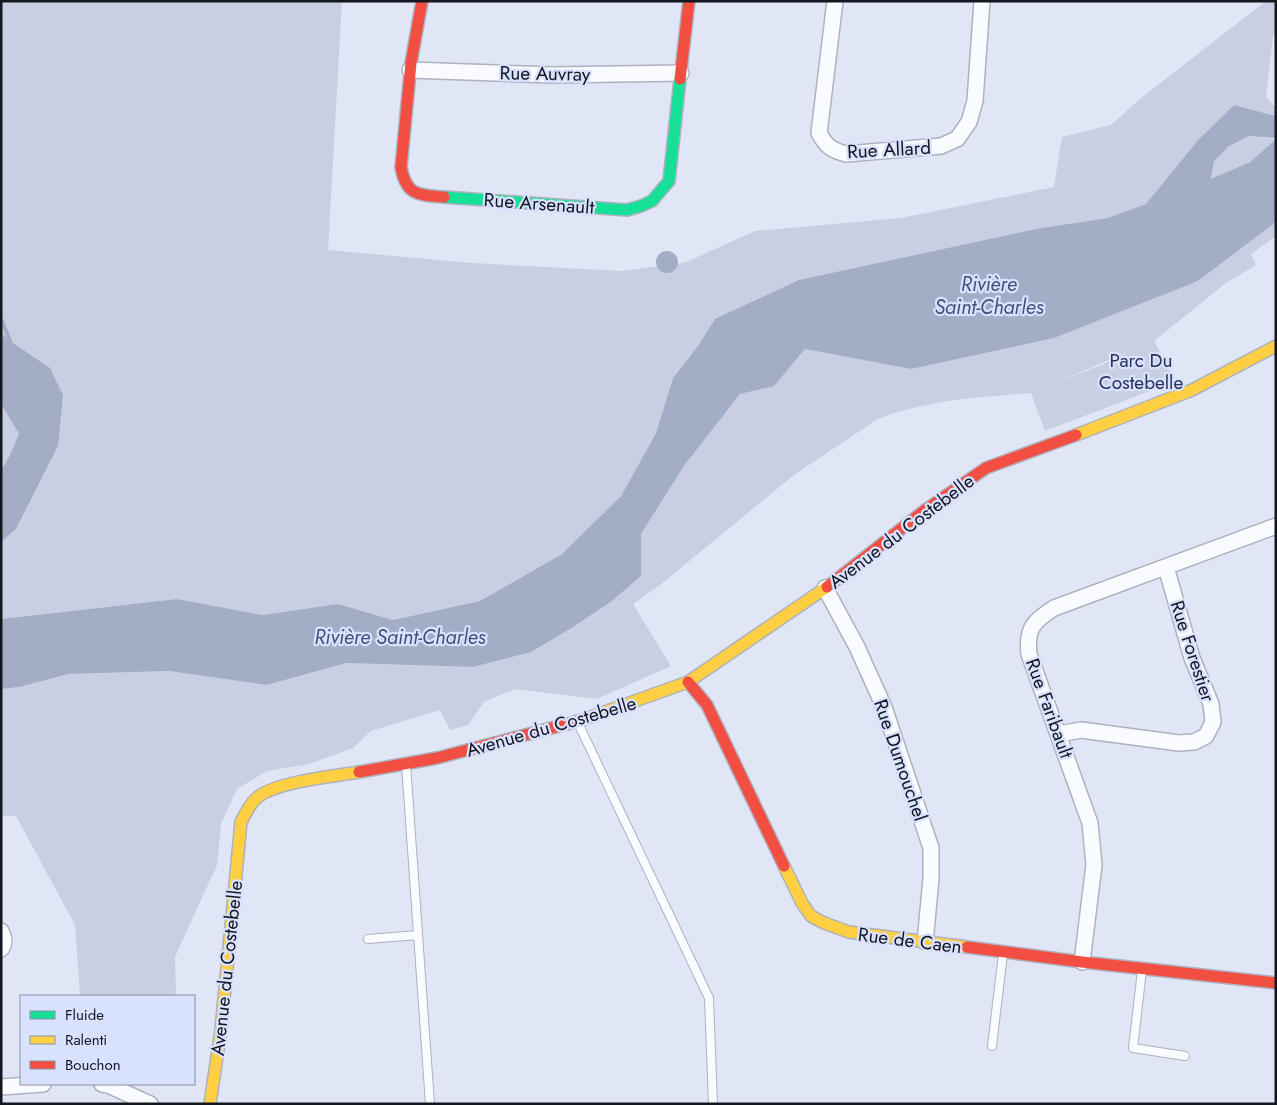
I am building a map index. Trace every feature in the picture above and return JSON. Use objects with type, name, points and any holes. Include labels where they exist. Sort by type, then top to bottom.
[{"type":"street","name":"Rue Arsenault","points":[[422,1],[415,27],[401,167],[402,180],[409,189],[421,195],[627,210],[643,207],[660,194],[669,181],[689,1]]},
{"type":"street","name":"Rue Allard","points":[[835,1],[819,133],[825,144],[834,151],[846,154],[941,146],[957,139],[969,122],[975,101],[982,1]]},
{"type":"street","name":"Rue Auvray","points":[[410,70],[553,75],[681,74]]},
{"type":"street","name":"Avenue du Costebelle","points":[[210,1104],[221,1030],[241,822],[250,805],[263,792],[282,786],[437,758],[577,722],[688,682],[825,588],[924,511],[986,468],[1192,390],[1276,346]]},
{"type":"street","name":"Rue Faribault","points":[[1082,962],[1094,865],[1090,823],[1029,654],[1028,639],[1032,626],[1040,616],[1054,608],[1276,526]]},
{"type":"street","name":"Rue Forestier","points":[[1059,734],[1081,730],[1179,743],[1194,742],[1206,736],[1212,722],[1211,704],[1192,658],[1166,567]]},
{"type":"street","name":"Rue Dumouchel","points":[[825,588],[857,647],[884,707],[931,848],[931,879],[925,942]]},
{"type":"street","name":"Rue de Caen","points":[[688,682],[708,705],[802,903],[811,916],[824,924],[849,932],[925,942],[1082,962],[1276,983]]},
{"type":"street","points":[[1,931],[4,936],[1,949]]},
{"type":"street","points":[[1,1087],[29,1085]]},
{"type":"street","points":[[108,1085],[150,1104]]},
{"type":"lane","points":[[577,722],[709,998],[713,1104]]},
{"type":"lane","points":[[406,764],[430,1104]]},
{"type":"lane","points":[[368,939],[418,935]]},
{"type":"lane","points":[[992,1046],[1003,952]]},
{"type":"lane","points":[[1142,968],[1133,1048],[1185,1056]]},
{"type":"green space","points":[[1,1],[342,1],[328,250],[472,263],[622,271],[684,263],[755,231],[901,218],[1054,187],[1062,137],[1111,125],[1141,98],[1266,1],[1276,1],[1276,32],[1273,36],[1266,97],[1276,108],[1276,116],[1234,105],[1198,140],[1146,204],[1108,218],[1041,228],[698,346],[673,378],[656,433],[621,496],[562,554],[480,601],[393,620],[338,604],[262,615],[177,599],[1,619],[1,542],[16,529],[58,446],[10,341],[1,333]]},
{"type":"green space","points":[[1249,136],[1276,139],[1250,162],[1211,180],[1214,161],[1229,146]]},
{"type":"green space","name":"Parc Du Costebelle","points":[[1276,222],[1276,236],[1251,254],[1256,265],[1226,283],[1154,341],[1176,381],[1045,431],[1031,393],[953,400],[915,407],[878,419],[794,475],[660,585],[633,604],[671,666],[597,699],[515,689],[484,702],[468,725],[450,730],[440,710],[371,731],[353,748],[309,764],[267,771],[237,789],[221,824],[217,865],[175,957],[176,995],[80,995],[75,925],[16,816],[1,816],[1,689],[19,687],[69,674],[169,671],[267,685],[346,663],[473,667],[531,652],[612,601],[641,576],[641,534],[684,466],[740,394],[774,385],[805,349],[911,369],[1198,281]],"holes":[[[1132,350],[1099,366],[1058,382]]]},
{"type":"green space","points":[[1,404],[19,434],[1,470]]},
{"type":"water","name":"Rivière Saint-Charles","points":[[1234,105],[1276,116],[1276,138],[1249,136],[1229,146],[1214,161],[1211,179],[1250,162],[1276,139],[1276,222],[1198,281],[1054,338],[911,369],[805,349],[774,386],[740,394],[684,466],[641,534],[641,576],[612,601],[531,652],[473,667],[346,663],[267,685],[169,671],[69,674],[19,687],[1,689],[1,619],[177,599],[262,615],[338,604],[393,620],[480,601],[562,554],[621,496],[656,433],[673,378],[698,346],[715,319],[799,280],[1041,228],[1108,218],[1146,204],[1198,140]]},
{"type":"water","points":[[667,251],[677,258],[678,262],[671,272],[667,273],[657,266],[656,262],[663,252]]},
{"type":"water","points":[[1,333],[50,368],[63,395],[58,446],[16,529],[1,542],[1,470],[19,434],[1,404]]},
{"type":"waterway","points":[[1,319],[10,341]]},
{"type":"traffic: fast","points":[[444,197],[627,210],[652,201],[669,181],[680,79]]},
{"type":"traffic: slow","points":[[1076,435],[1192,390],[1276,346]]},
{"type":"traffic: slow","points":[[582,720],[688,682],[827,587]]},
{"type":"traffic: slow","points":[[210,1104],[221,1030],[241,822],[248,808],[258,797],[278,787],[306,780],[359,772]]},
{"type":"traffic: slow","points":[[784,866],[802,903],[811,916],[824,923],[849,932],[967,947]]},
{"type":"traffic: jam","points":[[422,1],[411,63],[401,167],[403,177],[410,189],[427,196],[444,197]]},
{"type":"traffic: jam","points":[[680,79],[689,1]]},
{"type":"traffic: jam","points":[[827,587],[924,511],[986,468],[1076,435]]},
{"type":"traffic: jam","points":[[688,682],[707,705],[784,866]]},
{"type":"traffic: jam","points":[[359,772],[437,758],[582,720]]},
{"type":"traffic: jam","points":[[967,947],[1082,962],[1276,983]]}]
